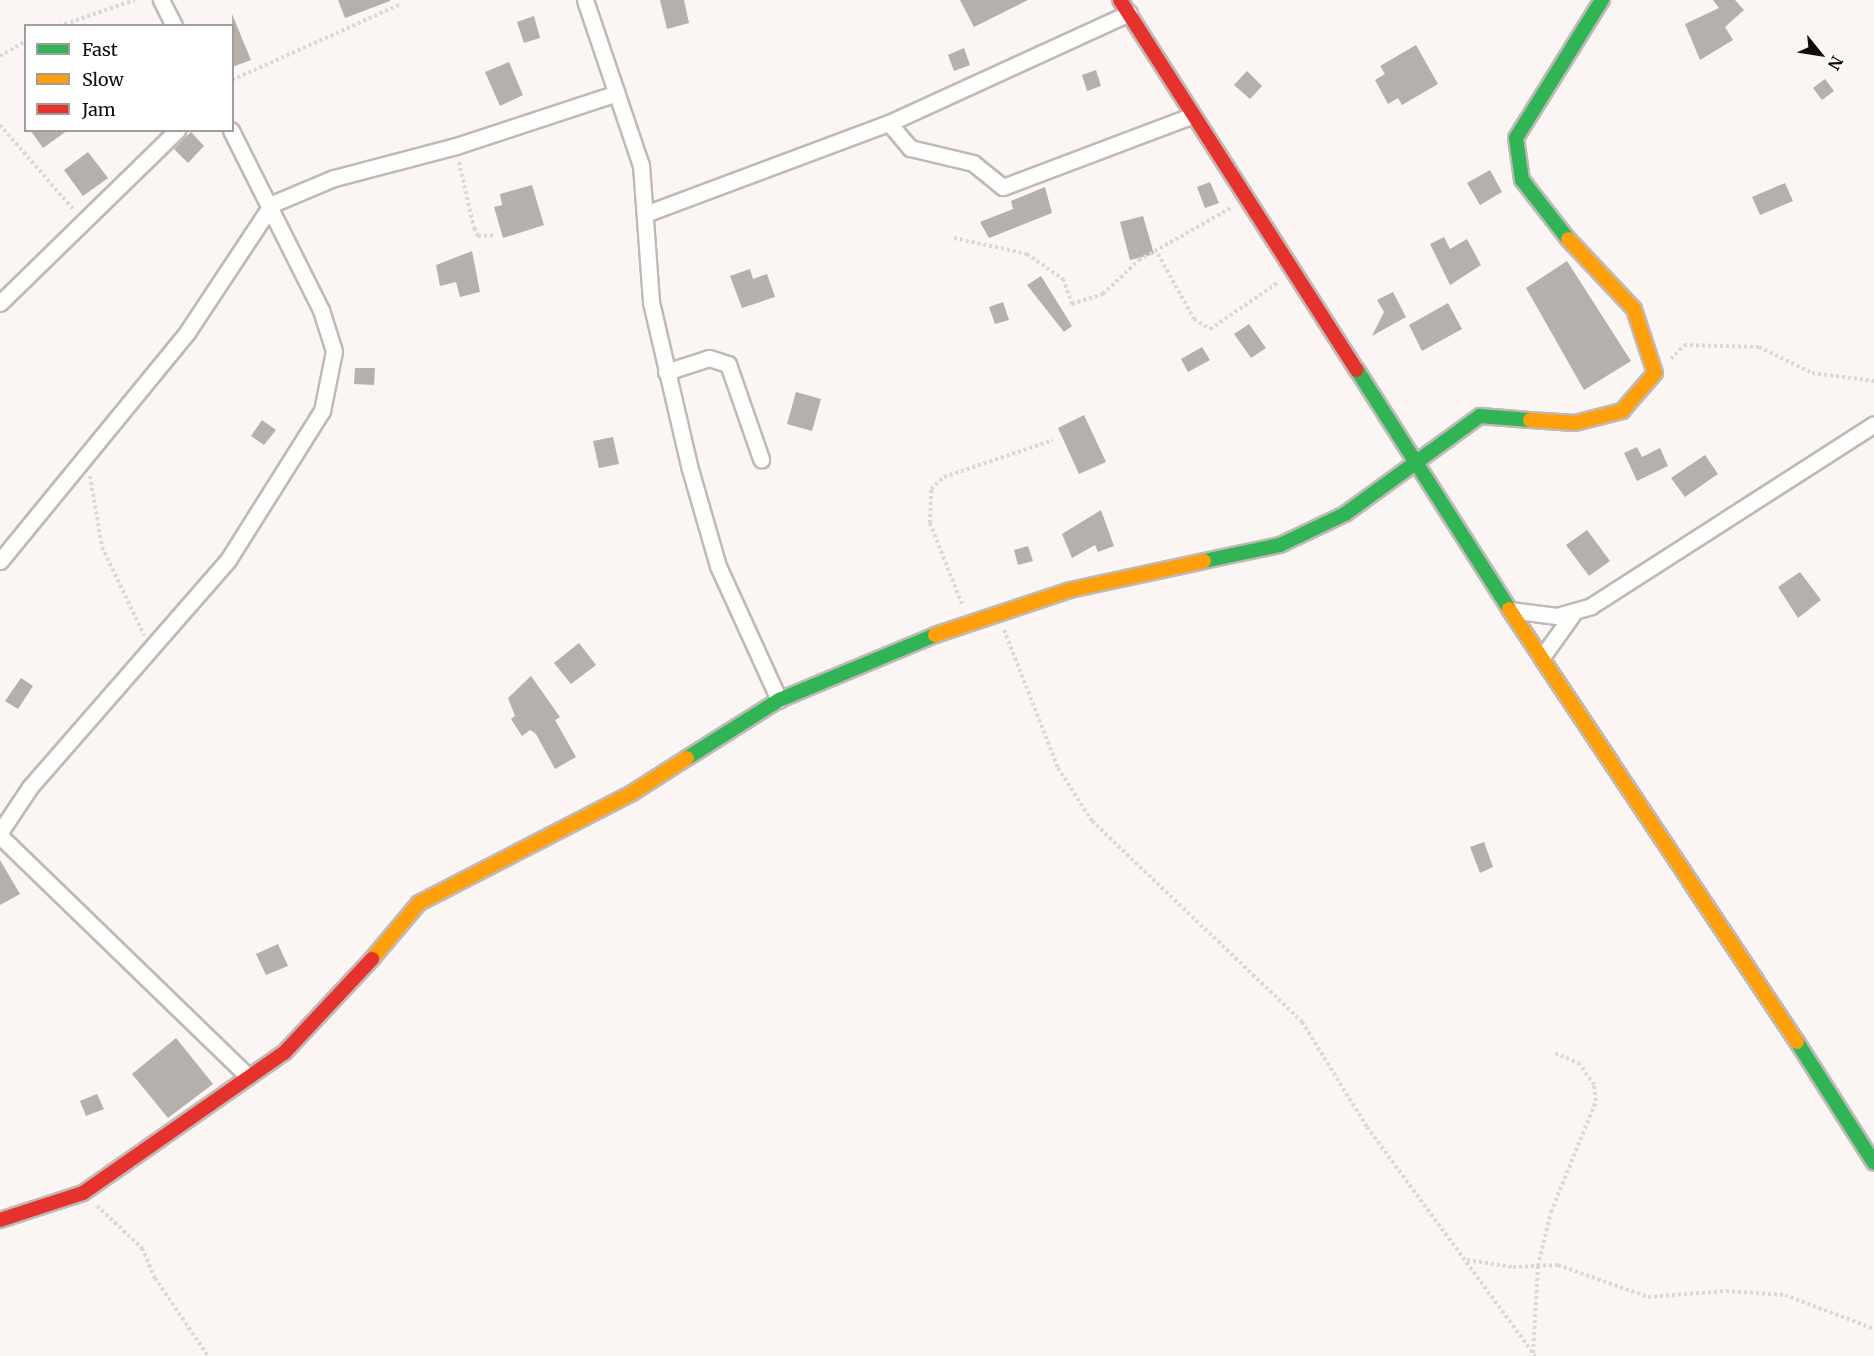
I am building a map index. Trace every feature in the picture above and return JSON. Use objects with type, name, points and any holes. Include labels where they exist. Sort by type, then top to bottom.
[{"type":"street","points":[[161,0],[173,24]]},
{"type":"street","points":[[585,0],[641,165],[651,302],[666,372],[718,566],[779,700]]},
{"type":"street","points":[[1120,0],[1244,199],[1419,463],[1510,610],[1688,871],[1874,1163]]},
{"type":"street","points":[[0,1220],[83,1193],[306,1035],[418,903],[632,793],[779,700],[969,621],[998,615],[1070,590],[1280,545],[1345,514],[1419,463],[1480,416],[1575,423],[1622,411],[1654,373],[1634,309],[1591,270],[1522,180],[1515,158],[1516,138],[1527,113],[1602,0]]},
{"type":"street","points":[[645,214],[889,123],[1129,13]]},
{"type":"street","points":[[0,561],[188,331],[272,204],[334,178],[456,146],[617,93]]},
{"type":"street","points":[[889,123],[910,148],[973,163],[1002,187],[1191,116]]},
{"type":"street","points":[[0,303],[82,219],[175,132]]},
{"type":"street","points":[[0,831],[30,787],[152,652],[228,560],[322,411],[331,382],[334,351],[321,310],[272,204],[232,132]]},
{"type":"street","points":[[666,372],[709,358],[728,364],[761,459]]},
{"type":"street","points":[[1542,657],[1572,615],[1874,424]]},
{"type":"street","points":[[1510,610],[1572,615]]},
{"type":"street","points":[[0,836],[247,1075]]},
{"type":"path","points":[[65,24],[135,0]]},
{"type":"path","points":[[234,79],[401,4]]},
{"type":"path","points":[[0,56],[24,42]]},
{"type":"path","points":[[0,125],[82,219]]},
{"type":"path","points":[[456,146],[474,228],[478,236],[496,235]]},
{"type":"path","points":[[954,238],[1027,254],[1063,279],[1072,304],[1103,294],[1139,260],[1158,254],[1244,199]]},
{"type":"path","points":[[1158,254],[1194,319],[1210,329],[1292,273]]},
{"type":"path","points":[[1654,373],[1684,345],[1759,347],[1812,373],[1874,381]]},
{"type":"path","points":[[969,621],[930,523],[931,489],[944,477],[1053,440]]},
{"type":"path","points":[[88,451],[102,547],[152,652]]},
{"type":"path","points":[[998,615],[1058,768],[1092,821],[1278,994],[1367,1127],[1534,1355]]},
{"type":"path","points":[[1534,1355],[1538,1266],[1568,1162],[1596,1101],[1594,1085],[1580,1064],[1553,1052]]},
{"type":"path","points":[[83,1193],[142,1248],[208,1356]]},
{"type":"path","points":[[1466,1260],[1575,1269],[1648,1298],[1726,1291],[1785,1296],[1874,1329]]},
{"type":"building","points":[[338,0],[390,0],[390,1],[345,18]]},
{"type":"building","points":[[660,0],[684,0],[689,23],[667,29]]},
{"type":"building","points":[[960,0],[1028,0],[974,27]]},
{"type":"building","points":[[1713,0],[1735,0],[1744,10],[1725,27],[1733,40],[1700,60],[1685,24],[1719,8]]},
{"type":"building","points":[[232,14],[251,60],[234,66],[234,24],[232,24]]},
{"type":"building","points":[[534,16],[540,38],[524,43],[517,22]]},
{"type":"building","points":[[1416,45],[1438,84],[1402,105],[1398,98],[1388,104],[1375,80],[1385,74],[1380,66]]},
{"type":"building","points":[[964,48],[970,65],[954,71],[948,55]]},
{"type":"building","points":[[509,62],[523,95],[500,106],[485,72]]},
{"type":"building","points":[[1096,70],[1101,86],[1087,91],[1082,75]]},
{"type":"building","points":[[1247,71],[1262,86],[1250,99],[1234,85]]},
{"type":"building","points":[[1825,79],[1834,91],[1822,100],[1813,88]]},
{"type":"building","points":[[31,132],[65,132],[43,148]]},
{"type":"building","points":[[191,132],[204,146],[188,163],[174,149]]},
{"type":"building","points":[[88,152],[108,178],[83,196],[64,170]]},
{"type":"building","points":[[1490,170],[1502,192],[1480,205],[1467,183]]},
{"type":"building","points":[[1210,182],[1219,203],[1205,208],[1197,187]]},
{"type":"building","points":[[1785,183],[1793,201],[1760,215],[1752,197]]},
{"type":"building","points":[[532,185],[544,225],[503,238],[494,207],[502,205],[500,194]]},
{"type":"building","points":[[1045,187],[1052,213],[989,238],[980,222],[1013,209],[1011,201]]},
{"type":"building","points":[[1143,216],[1154,254],[1130,260],[1120,222]]},
{"type":"building","points":[[1444,237],[1450,249],[1467,239],[1481,265],[1450,285],[1430,244]]},
{"type":"building","points":[[472,251],[480,292],[460,297],[456,282],[440,286],[436,265]]},
{"type":"building","points":[[1567,261],[1631,361],[1584,390],[1526,288]]},
{"type":"building","points":[[750,269],[753,279],[767,274],[775,297],[742,308],[730,276]]},
{"type":"building","points":[[1041,276],[1072,326],[1064,332],[1027,285]]},
{"type":"building","points":[[1393,292],[1406,317],[1372,336],[1384,312],[1377,300]]},
{"type":"building","points":[[1003,302],[1009,320],[995,324],[989,307]]},
{"type":"building","points":[[1448,303],[1462,329],[1422,351],[1409,325]]},
{"type":"building","points":[[1249,324],[1266,348],[1251,358],[1234,334]]},
{"type":"building","points":[[1202,347],[1210,360],[1188,372],[1181,359]]},
{"type":"building","points":[[355,368],[375,368],[374,385],[354,384]]},
{"type":"building","points":[[796,392],[821,399],[812,431],[787,424]]},
{"type":"building","points":[[1084,415],[1106,462],[1079,474],[1058,428]]},
{"type":"building","points":[[262,420],[276,430],[264,445],[251,436]]},
{"type":"building","points":[[613,437],[619,464],[599,468],[593,441]]},
{"type":"building","points":[[1637,447],[1642,457],[1660,448],[1668,466],[1637,481],[1624,453]]},
{"type":"building","points":[[1705,455],[1718,474],[1685,497],[1671,478]]},
{"type":"building","points":[[1101,510],[1114,546],[1098,552],[1095,545],[1072,558],[1062,534]]},
{"type":"building","points":[[1587,530],[1610,561],[1589,576],[1566,545]]},
{"type":"building","points":[[1028,546],[1033,561],[1018,565],[1014,550]]},
{"type":"building","points":[[1800,572],[1821,600],[1798,618],[1778,587]]},
{"type":"building","points":[[579,643],[596,665],[571,684],[554,663]]},
{"type":"building","points":[[531,676],[560,717],[555,720],[576,757],[555,769],[536,734],[530,730],[522,736],[511,719],[515,716],[508,698]]},
{"type":"building","points":[[21,678],[33,686],[18,709],[5,701]]},
{"type":"building","points":[[1484,842],[1493,867],[1480,873],[1470,847]]},
{"type":"building","points":[[0,860],[20,894],[0,905]]},
{"type":"building","points":[[278,944],[288,966],[266,975],[256,954]]},
{"type":"building","points":[[176,1038],[213,1084],[168,1118],[132,1074]]},
{"type":"building","points":[[97,1094],[104,1109],[86,1116],[80,1101]]},
{"type":"traffic: fast","points":[[1568,239],[1522,180],[1516,138],[1602,0]]},
{"type":"traffic: fast","points":[[1357,370],[1509,609]]},
{"type":"traffic: fast","points":[[1204,561],[1280,545],[1345,514],[1480,416],[1530,420]]},
{"type":"traffic: fast","points":[[687,758],[779,700],[935,635]]},
{"type":"traffic: fast","points":[[1797,1042],[1874,1163]]},
{"type":"traffic: slow","points":[[1530,420],[1575,423],[1622,411],[1655,373],[1634,309],[1568,239]]},
{"type":"traffic: slow","points":[[935,635],[1070,590],[1204,561]]},
{"type":"traffic: slow","points":[[1509,609],[1797,1042]]},
{"type":"traffic: slow","points":[[372,959],[419,903],[632,793],[687,758]]},
{"type":"traffic: jam","points":[[1120,0],[1357,370]]},
{"type":"traffic: jam","points":[[0,1220],[83,1193],[284,1053],[372,959]]}]
